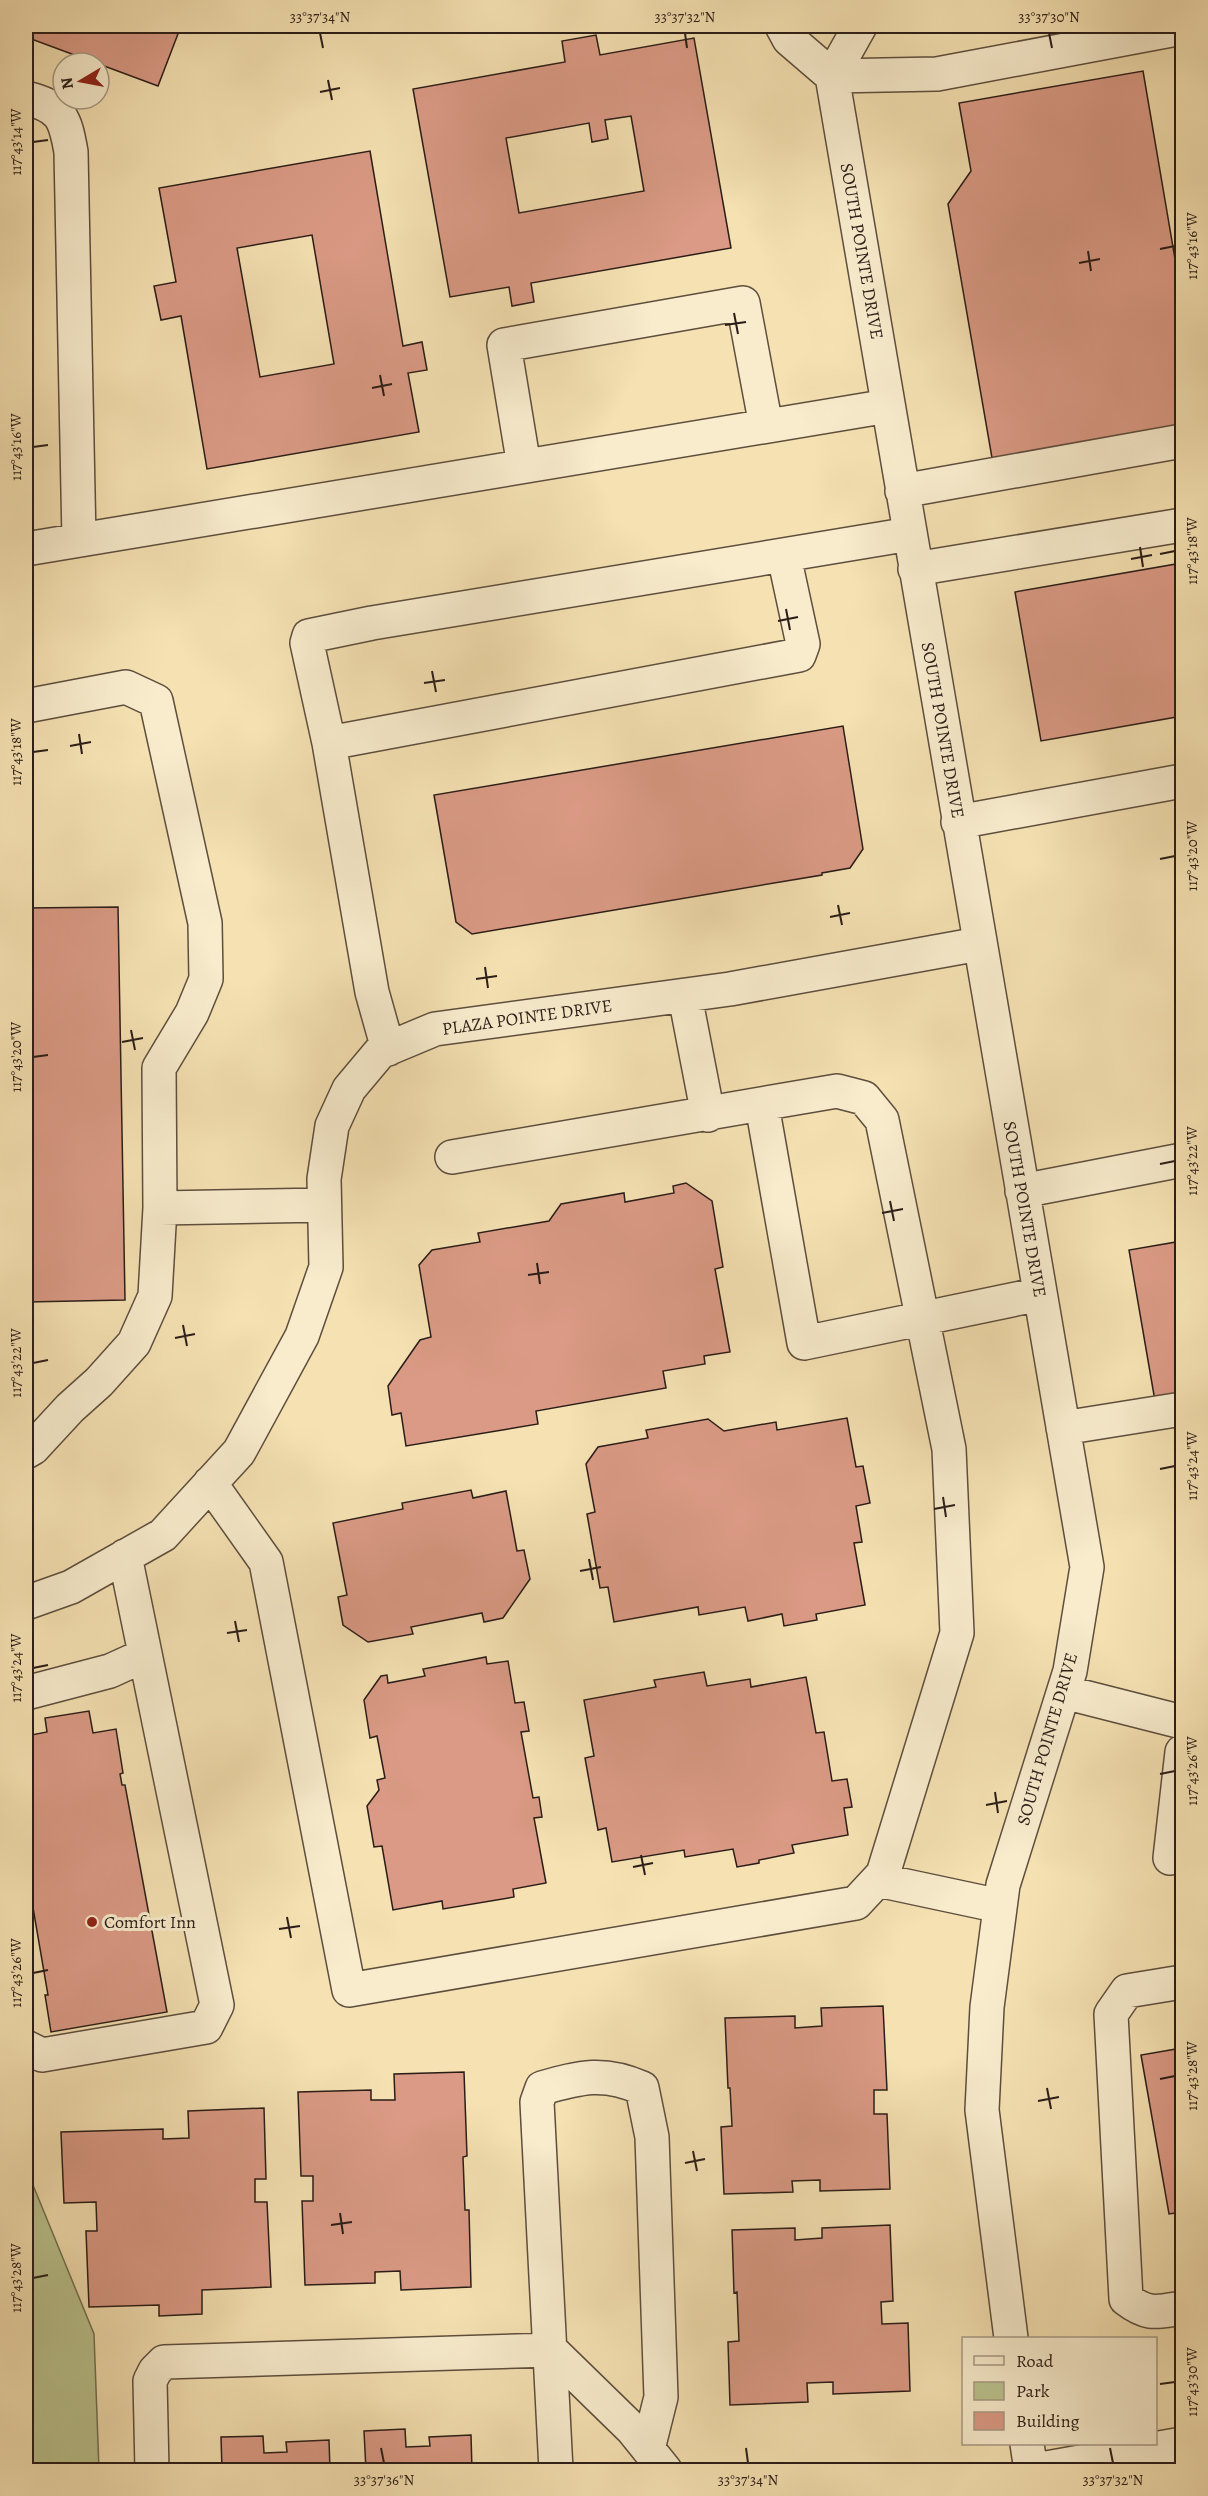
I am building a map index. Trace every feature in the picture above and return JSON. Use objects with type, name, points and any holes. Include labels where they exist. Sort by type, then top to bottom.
[{"type":"street","points":[[782,26],[789,39],[832,76],[937,74],[1182,28]]},
{"type":"street","points":[[832,76],[860,26]]},
{"type":"street","name":"SOUTH POINTE DRIVE","points":[[832,76],[1087,1567],[1070,1671],[1003,1885],[987,2007],[982,2110],[1011,2337]]},
{"type":"street","points":[[26,98],[48,104],[57,112],[68,135],[71,152],[79,540]]},
{"type":"street","points":[[524,466],[504,345],[743,303],[766,426]]},
{"type":"street","points":[[26,549],[888,406]]},
{"type":"street","points":[[902,491],[1182,441]]},
{"type":"street","points":[[915,569],[1182,525]]},
{"type":"street","points":[[388,1048],[372,992],[329,743],[307,643],[309,636],[372,622],[910,534]]},
{"type":"street","points":[[329,743],[799,656],[803,644],[784,556]]},
{"type":"street","points":[[26,706],[126,687],[156,701],[205,923],[206,979],[192,1013],[159,1068],[160,1208],[155,1296],[134,1343],[99,1382],[70,1408],[33,1448],[26,1452]]},
{"type":"street","points":[[958,822],[1182,781]]},
{"type":"street","name":"PLAZA POINTE DRIVE","points":[[26,1603],[72,1587],[163,1535],[239,1452],[302,1336],[326,1267],[324,1179],[332,1126],[349,1089],[380,1052],[435,1029],[685,996],[979,944]]},
{"type":"street","points":[[685,996],[708,1114]]},
{"type":"street","points":[[210,1483],[266,1562],[349,1990],[856,1904],[883,1874],[957,1633],[948,1449],[882,1120],[864,1098],[837,1091],[452,1157]]},
{"type":"street","points":[[762,1105],[804,1343],[1040,1294]]},
{"type":"street","points":[[1022,1191],[1182,1160]]},
{"type":"street","points":[[160,1208],[324,1205]]},
{"type":"street","points":[[1063,1428],[1182,1409]]},
{"type":"street","points":[[26,2047],[42,2055],[206,2027],[217,2005],[125,1556]]},
{"type":"street","points":[[26,1693],[110,1671],[145,1655]]},
{"type":"street","points":[[1064,1692],[1182,1722]]},
{"type":"street","points":[[1182,1752],[1170,1858],[1182,1856]]},
{"type":"street","points":[[878,1880],[1000,1906]]},
{"type":"street","points":[[1182,1982],[1127,1991],[1111,2014],[1126,2299],[1140,2310],[1155,2313],[1182,2308]]},
{"type":"street","points":[[556,2470],[537,2102],[542,2088],[582,2076],[622,2079],[642,2088],[651,2137],[661,2397],[657,2460]]},
{"type":"street","points":[[152,2470],[150,2381],[155,2371],[164,2362],[551,2350],[632,2429],[657,2460]]},
{"type":"street","points":[[1027,2445],[1033,2470],[1087,2466],[1182,2444]]},
{"type":"green space","points":[[26,2168],[94,2334],[99,2470],[26,2470]]},
{"type":"building","points":[[29,26],[181,26],[158,86],[111,69],[111,51],[64,51],[26,37]]},
{"type":"building","points":[[596,35],[600,55],[694,38],[731,248],[531,283],[534,302],[512,306],[509,287],[450,297],[413,89],[565,62],[562,41]],"holes":[[[631,116],[644,191],[519,213],[506,138],[589,123],[592,142],[608,139],[605,120]]]},
{"type":"building","points":[[1143,71],[1182,300],[1182,425],[992,458],[948,204],[971,171],[959,103]]},
{"type":"building","points":[[370,151],[403,346],[422,342],[427,370],[408,373],[419,432],[207,469],[181,316],[161,320],[154,286],[176,282],[159,188]],"holes":[[[312,235],[334,364],[260,377],[237,248]]]},
{"type":"building","points":[[1182,563],[1182,716],[1041,741],[1015,592]]},
{"type":"building","points":[[843,726],[863,849],[850,868],[822,873],[822,875],[472,934],[456,922],[434,795]]},
{"type":"building","points":[[118,907],[125,1300],[26,1302],[26,908]]},
{"type":"building","points":[[686,1183],[712,1201],[723,1267],[715,1269],[730,1352],[704,1356],[705,1364],[663,1371],[666,1388],[536,1411],[538,1424],[406,1446],[401,1413],[392,1415],[388,1386],[420,1340],[431,1337],[419,1265],[432,1250],[480,1242],[478,1233],[549,1221],[561,1204],[624,1193],[625,1202],[674,1193],[673,1186]]},
{"type":"building","points":[[1182,1241],[1182,1396],[1155,1401],[1129,1250]]},
{"type":"building","points":[[847,1418],[856,1467],[863,1466],[870,1503],[856,1506],[862,1542],[854,1543],[865,1605],[816,1614],[817,1620],[784,1626],[782,1614],[748,1621],[745,1607],[699,1615],[698,1607],[614,1622],[608,1587],[600,1588],[587,1514],[595,1512],[586,1464],[598,1447],[648,1438],[646,1430],[708,1419],[724,1431],[776,1422],[777,1430]]},
{"type":"building","points":[[471,1490],[473,1498],[506,1491],[517,1551],[524,1550],[530,1579],[503,1618],[484,1622],[482,1613],[411,1627],[413,1634],[368,1642],[343,1625],[338,1597],[347,1595],[333,1523],[403,1509],[402,1503]]},
{"type":"building","points":[[486,1657],[487,1664],[508,1661],[515,1703],[524,1702],[529,1731],[521,1732],[533,1798],[539,1797],[542,1817],[534,1818],[546,1883],[513,1889],[514,1897],[443,1909],[442,1901],[393,1910],[382,1846],[374,1847],[367,1806],[379,1790],[377,1780],[385,1778],[377,1736],[370,1738],[364,1700],[381,1676],[387,1675],[388,1683],[425,1676],[423,1669]]},
{"type":"building","points":[[704,1672],[707,1686],[750,1679],[751,1687],[806,1677],[816,1733],[824,1732],[832,1781],[847,1779],[852,1807],[844,1808],[848,1835],[792,1845],[794,1853],[737,1867],[733,1849],[685,1857],[684,1850],[612,1862],[606,1828],[598,1830],[585,1758],[594,1756],[584,1700],[656,1687],[654,1680]]},
{"type":"building","name":"Comfort Inn","points":[[89,1711],[93,1733],[116,1729],[123,1773],[120,1774],[122,1785],[125,1785],[167,2012],[51,2032],[45,1995],[48,1995],[26,1867],[26,1736],[47,1732],[45,1718]]},
{"type":"building","points":[[883,2006],[887,2090],[874,2090],[874,2114],[887,2114],[890,2189],[820,2191],[820,2180],[792,2181],[793,2192],[724,2194],[721,2127],[732,2126],[725,2018],[795,2016],[795,2028],[822,2026],[821,2008]]},
{"type":"building","points":[[1182,2048],[1182,2212],[1169,2214],[1141,2055]]},
{"type":"building","points":[[464,2072],[467,2156],[463,2157],[465,2210],[469,2210],[471,2287],[401,2290],[400,2271],[375,2272],[375,2283],[305,2285],[302,2201],[313,2201],[313,2176],[301,2176],[298,2092],[371,2090],[371,2100],[395,2100],[394,2074]]},
{"type":"building","points":[[264,2108],[266,2179],[255,2179],[255,2202],[267,2202],[271,2287],[202,2290],[202,2314],[159,2316],[159,2305],[89,2307],[86,2231],[97,2231],[96,2202],[64,2203],[61,2132],[163,2129],[163,2139],[189,2138],[188,2111]]},
{"type":"building","points":[[890,2225],[893,2301],[881,2302],[882,2324],[908,2323],[910,2391],[833,2394],[833,2382],[807,2383],[808,2402],[730,2405],[728,2342],[739,2341],[737,2292],[734,2293],[732,2230],[795,2228],[795,2240],[822,2238],[822,2228]]},
{"type":"building","points":[[405,2429],[406,2447],[430,2446],[429,2437],[471,2435],[472,2470],[366,2470],[364,2431]]},
{"type":"building","points":[[263,2436],[264,2453],[287,2452],[286,2442],[329,2440],[330,2470],[222,2470],[221,2437]]},
{"type":"place","name":"Comfort Inn","points":[[92,1922]]}]
